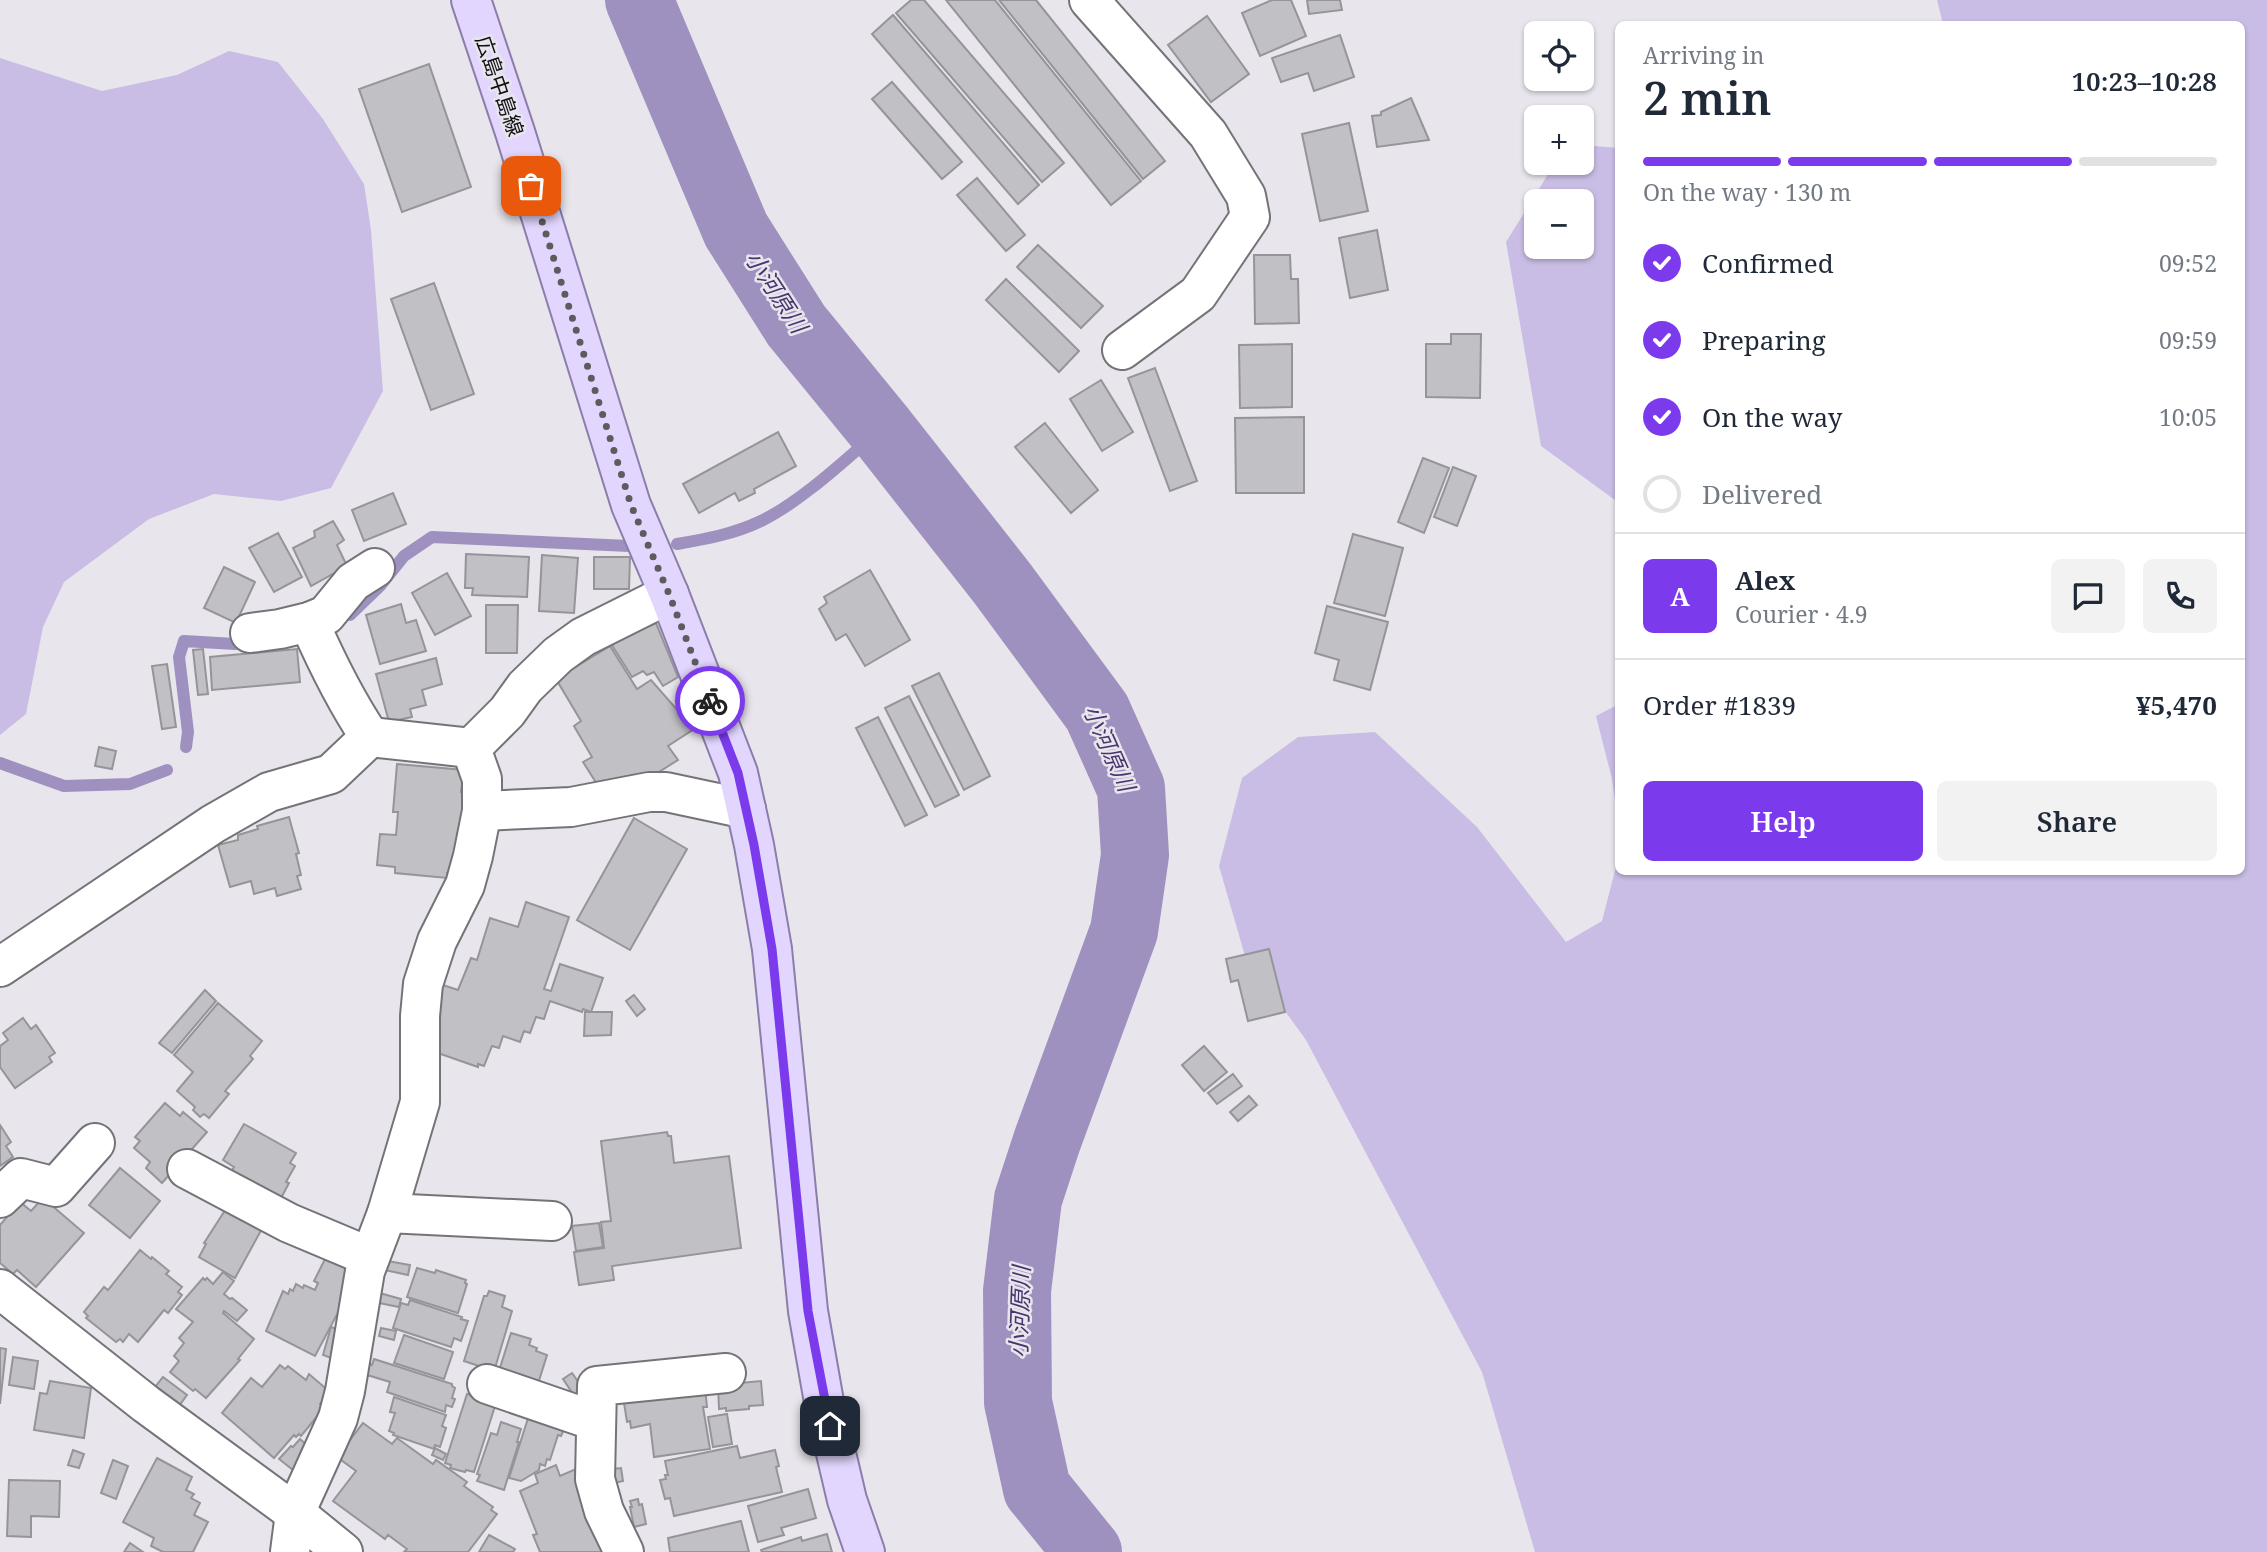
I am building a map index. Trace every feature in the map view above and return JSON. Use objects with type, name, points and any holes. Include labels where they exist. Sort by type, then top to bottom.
[{"type":"main road","name":"広島中島線","points":[[471,0],[631,505],[669,594],[738,773],[772,949],[808,1311],[835,1451],[847,1500],[865,1552]]},
{"type":"street","points":[[1089,0],[1208,134],[1246,196],[1250,217],[1198,294],[1122,350]]},
{"type":"street","points":[[250,633],[280,629],[326,615],[353,582],[375,568]]},
{"type":"street","points":[[471,748],[507,712],[525,687],[558,655],[583,637],[669,594]]},
{"type":"street","points":[[309,622],[334,678],[370,737],[471,748]]},
{"type":"street","points":[[0,967],[213,824],[269,792],[331,774],[370,737]]},
{"type":"street","points":[[290,1552],[295,1513],[338,1418],[365,1271],[387,1213],[420,1102],[423,984],[437,942],[465,885],[482,811],[481,779],[471,748]]},
{"type":"street","points":[[482,811],[571,807],[649,792],[666,792],[746,809]]},
{"type":"street","points":[[0,1198],[21,1178],[56,1187],[95,1143]]},
{"type":"street","points":[[187,1169],[289,1223],[370,1257]]},
{"type":"street","points":[[387,1213],[552,1221]]},
{"type":"street","points":[[0,1289],[146,1404],[295,1513],[343,1552]]},
{"type":"street","points":[[624,1552],[604,1511],[595,1479],[597,1386],[726,1373]]},
{"type":"street","points":[[487,1384],[595,1421]]},
{"type":"shaded area","points":[[1937,0],[2267,0],[2267,1552],[1535,1552],[1482,1372],[1306,1040],[1245,956],[1219,866],[1242,778],[1298,737],[1375,732],[1477,827],[1566,942],[1602,921],[1615,871],[1615,875],[2245,875],[2245,21],[1942,21]]},
{"type":"shaded area","points":[[229,51],[278,62],[323,119],[364,184],[371,230],[383,391],[331,488],[281,501],[214,494],[149,519],[64,582],[43,627],[26,714],[0,735],[0,58],[102,91],[177,75]]},
{"type":"shaded area","points":[[1594,146],[1615,148],[1615,500],[1541,446],[1506,242],[1524,213],[1524,259],[1594,259],[1594,189],[1539,189],[1548,175],[1594,175]]},
{"type":"shaded area","points":[[1615,706],[1615,800],[1612,779],[1596,716]]},
{"type":"building","points":[[911,0],[924,0],[1064,163],[1042,182],[896,13]]},
{"type":"building","points":[[946,0],[995,0],[1141,181],[1111,205]]},
{"type":"building","points":[[999,0],[1036,0],[1165,161],[1143,179]]},
{"type":"building","points":[[1272,0],[1291,0],[1306,36],[1260,56],[1242,13]]},
{"type":"building","points":[[1307,0],[1340,0],[1342,10],[1309,14]]},
{"type":"building","points":[[893,15],[1039,185],[1018,204],[872,34]]},
{"type":"building","points":[[1207,16],[1249,74],[1211,102],[1168,45]]},
{"type":"building","points":[[1340,35],[1354,77],[1314,91],[1308,73],[1281,82],[1272,58]]},
{"type":"building","points":[[429,64],[471,187],[402,212],[359,89]]},
{"type":"building","points":[[892,82],[962,162],[942,179],[872,99]]},
{"type":"building","points":[[1411,98],[1429,140],[1377,147],[1372,116],[1381,115],[1381,112]]},
{"type":"building","points":[[1349,123],[1368,211],[1320,221],[1302,134]]},
{"type":"building","points":[[977,178],[1025,235],[1006,251],[957,195]]},
{"type":"building","points":[[1377,230],[1388,290],[1350,298],[1339,238]]},
{"type":"building","points":[[1038,245],[1103,306],[1081,328],[1017,267]]},
{"type":"building","points":[[1254,255],[1290,255],[1291,279],[1298,279],[1299,323],[1255,324]]},
{"type":"building","points":[[1006,279],[1079,351],[1059,372],[986,300]]},
{"type":"building","points":[[434,283],[474,394],[431,410],[391,299]]},
{"type":"building","points":[[1451,334],[1481,334],[1480,398],[1426,397],[1426,344],[1451,344]]},
{"type":"building","points":[[1292,344],[1292,407],[1240,408],[1239,345]]},
{"type":"building","points":[[1155,368],[1197,481],[1170,491],[1128,378]]},
{"type":"building","points":[[1101,380],[1133,432],[1102,451],[1070,399]]},
{"type":"building","points":[[1304,417],[1304,493],[1236,493],[1235,418]]},
{"type":"building","points":[[1045,423],[1098,490],[1071,513],[1015,447]]},
{"type":"building","points":[[778,432],[796,466],[754,489],[755,493],[739,501],[735,493],[699,513],[683,484]]},
{"type":"building","points":[[1423,458],[1449,468],[1424,533],[1398,522]]},
{"type":"building","points":[[1453,467],[1476,476],[1457,526],[1434,517]]},
{"type":"building","points":[[393,493],[406,524],[364,541],[352,510]]},
{"type":"building","points":[[333,521],[344,540],[337,545],[347,566],[311,586],[293,548],[315,537],[314,531]]},
{"type":"building","points":[[278,533],[302,577],[274,592],[249,548]]},
{"type":"building","points":[[1353,534],[1403,548],[1385,616],[1334,603]]},
{"type":"building","points":[[466,554],[529,557],[527,597],[472,595],[473,588],[465,588]]},
{"type":"building","points":[[542,555],[578,558],[574,613],[539,611]]},
{"type":"building","points":[[594,557],[630,557],[629,589],[594,589]]},
{"type":"building","points":[[224,567],[255,582],[236,623],[204,608]]},
{"type":"building","points":[[870,570],[910,640],[865,666],[846,634],[836,640],[819,609],[827,603],[824,597]]},
{"type":"building","points":[[447,573],[471,616],[435,635],[412,593]]},
{"type":"building","points":[[401,604],[406,623],[416,620],[426,651],[380,664],[366,615]]},
{"type":"building","points":[[486,605],[518,605],[517,653],[486,653]]},
{"type":"building","points":[[1327,606],[1388,622],[1370,690],[1334,680],[1339,660],[1315,653]]},
{"type":"building","points":[[656,623],[678,677],[663,686],[654,672],[647,675],[643,671],[632,677],[610,642]]},
{"type":"building","points":[[610,646],[637,689],[651,680],[694,729],[668,746],[678,760],[635,787],[602,792],[583,762],[592,757],[574,726],[581,721],[556,679]]},
{"type":"building","points":[[203,649],[208,694],[198,695],[193,650]]},
{"type":"building","points":[[297,649],[300,682],[212,690],[210,657]]},
{"type":"building","points":[[436,658],[442,684],[422,690],[426,705],[410,709],[412,717],[389,722],[376,674]]},
{"type":"building","points":[[167,664],[176,727],[162,729],[152,666]]},
{"type":"building","points":[[939,673],[990,776],[964,790],[912,686]]},
{"type":"building","points":[[909,696],[959,795],[935,807],[885,708]]},
{"type":"building","points":[[878,717],[927,815],[905,826],[856,728]]},
{"type":"building","points":[[99,747],[116,751],[112,769],[95,766]]},
{"type":"building","points":[[397,764],[464,770],[461,792],[473,793],[457,873],[447,873],[447,878],[395,873],[395,867],[377,865],[380,834],[396,835],[398,812],[393,812]]},
{"type":"building","points":[[289,817],[299,853],[296,854],[301,875],[297,876],[301,889],[277,896],[275,888],[254,894],[251,881],[230,887],[218,845],[238,840],[238,835],[258,829],[257,826]]},
{"type":"building","points":[[634,818],[687,849],[630,950],[577,920]]},
{"type":"building","points":[[526,902],[569,917],[544,989],[551,991],[560,964],[603,978],[591,1012],[583,1009],[582,1012],[550,1001],[544,1019],[536,1017],[530,1033],[524,1031],[520,1042],[503,1036],[499,1048],[492,1046],[484,1066],[478,1064],[478,1067],[432,1051],[427,1034],[443,985],[458,990],[471,958],[477,960],[490,918],[518,927]]},
{"type":"building","points":[[1269,949],[1285,1012],[1248,1021],[1238,980],[1231,982],[1226,959]]},
{"type":"building","points":[[205,990],[216,1001],[172,1053],[159,1043]]},
{"type":"building","points":[[634,995],[645,1009],[637,1016],[626,1001]]},
{"type":"building","points":[[218,1003],[262,1041],[250,1056],[253,1059],[225,1091],[229,1094],[209,1118],[204,1114],[200,1117],[193,1110],[195,1107],[177,1091],[193,1072],[174,1055]]},
{"type":"building","points":[[585,1012],[612,1012],[611,1035],[584,1036]]},
{"type":"building","points":[[23,1018],[31,1029],[36,1025],[55,1053],[49,1057],[52,1062],[15,1088],[0,1067],[0,1046],[8,1040],[3,1033]]},
{"type":"building","points":[[1204,1046],[1227,1072],[1204,1091],[1182,1065]]},
{"type":"building","points":[[1233,1074],[1242,1086],[1217,1104],[1208,1093]]},
{"type":"building","points":[[1249,1096],[1257,1105],[1238,1121],[1230,1112]]},
{"type":"building","points":[[165,1103],[180,1116],[183,1112],[207,1132],[162,1183],[146,1168],[150,1162],[134,1148],[140,1141],[135,1137]]},
{"type":"building","points":[[244,1124],[296,1153],[290,1163],[295,1166],[286,1182],[289,1183],[278,1204],[228,1177],[234,1167],[223,1160]]},
{"type":"building","points":[[0,1125],[11,1142],[6,1146],[13,1157],[0,1166]]},
{"type":"building","points":[[667,1132],[668,1136],[671,1136],[674,1163],[729,1156],[741,1248],[612,1266],[614,1280],[579,1285],[574,1252],[604,1248],[601,1222],[611,1221],[601,1141]]},
{"type":"building","points":[[120,1168],[160,1201],[130,1238],[89,1205]]},
{"type":"building","points":[[43,1198],[84,1233],[36,1287],[17,1270],[13,1274],[0,1263],[0,1225],[20,1202],[31,1211]]},
{"type":"building","points":[[231,1201],[264,1225],[235,1278],[199,1257],[206,1244],[204,1243]]},
{"type":"building","points":[[599,1223],[603,1247],[576,1251],[572,1226]]},
{"type":"building","points":[[140,1250],[169,1271],[166,1274],[182,1287],[178,1292],[182,1295],[168,1313],[164,1310],[138,1342],[129,1334],[123,1342],[120,1339],[116,1342],[86,1318],[88,1316],[84,1312],[104,1287],[108,1290]]},
{"type":"building","points":[[327,1255],[353,1269],[350,1290],[315,1356],[266,1331],[283,1291],[288,1294],[296,1284],[315,1290],[318,1283],[314,1281]]},
{"type":"building","points":[[382,1260],[410,1265],[408,1275],[380,1269]]},
{"type":"building","points":[[417,1268],[435,1273],[436,1270],[466,1280],[458,1313],[407,1297]]},
{"type":"building","points":[[223,1272],[234,1281],[224,1294],[247,1310],[237,1321],[224,1311],[223,1313],[254,1339],[238,1359],[240,1360],[206,1398],[170,1372],[179,1361],[174,1356],[184,1343],[179,1338],[193,1322],[176,1309],[203,1278],[213,1284]]},
{"type":"building","points":[[489,1291],[505,1296],[502,1307],[512,1311],[495,1368],[486,1365],[485,1368],[464,1361],[484,1296],[487,1296]]},
{"type":"building","points":[[376,1292],[401,1299],[399,1307],[374,1302]]},
{"type":"building","points":[[410,1300],[468,1321],[461,1341],[454,1338],[451,1347],[393,1328],[401,1303],[408,1305]]},
{"type":"building","points":[[331,1327],[344,1332],[331,1358],[323,1355]]},
{"type":"building","points":[[381,1328],[396,1331],[394,1340],[379,1336]]},
{"type":"building","points":[[511,1333],[531,1339],[529,1345],[547,1355],[537,1387],[498,1374]]},
{"type":"building","points":[[404,1335],[453,1352],[444,1379],[394,1363]]},
{"type":"building","points":[[0,1348],[6,1349],[0,1404]]},
{"type":"building","points":[[13,1357],[38,1361],[34,1389],[9,1385]]},
{"type":"building","points":[[374,1359],[452,1384],[455,1388],[452,1398],[455,1399],[452,1407],[446,1405],[445,1412],[387,1392],[390,1382],[364,1374],[368,1364],[372,1365]]},
{"type":"building","points":[[280,1365],[285,1369],[288,1366],[306,1380],[309,1374],[330,1392],[320,1404],[324,1408],[301,1436],[294,1435],[274,1458],[222,1413],[251,1378],[262,1387]]},
{"type":"building","points":[[572,1373],[584,1390],[575,1397],[563,1379]]},
{"type":"building","points":[[163,1377],[187,1395],[179,1406],[155,1387]]},
{"type":"building","points":[[50,1381],[91,1388],[84,1438],[34,1430],[40,1393],[47,1394]]},
{"type":"building","points":[[761,1381],[763,1405],[749,1406],[749,1409],[719,1409],[718,1385]]},
{"type":"building","points":[[705,1388],[707,1407],[703,1407],[710,1449],[654,1457],[650,1424],[631,1428],[630,1421],[627,1422],[624,1403],[627,1403],[626,1396]]},
{"type":"building","points":[[467,1394],[496,1403],[474,1472],[450,1468],[451,1465],[445,1463]]},
{"type":"building","points":[[394,1397],[446,1415],[442,1426],[446,1428],[440,1447],[435,1445],[434,1449],[393,1435],[394,1433],[389,1431],[395,1413],[390,1412]]},
{"type":"building","points":[[530,1412],[565,1427],[561,1436],[558,1435],[550,1460],[547,1459],[545,1466],[540,1464],[539,1470],[521,1481],[509,1478]]},
{"type":"building","points":[[727,1414],[732,1444],[713,1447],[708,1417]]},
{"type":"building","points":[[501,1422],[521,1429],[504,1490],[477,1481],[491,1433],[497,1435]]},
{"type":"building","points":[[363,1423],[392,1444],[397,1438],[433,1464],[436,1460],[467,1482],[464,1486],[493,1507],[491,1510],[497,1514],[468,1552],[404,1552],[407,1549],[388,1535],[385,1539],[333,1501],[356,1471],[337,1457]]},
{"type":"building","points":[[300,1439],[310,1448],[293,1470],[279,1459]]},
{"type":"building","points":[[737,1446],[740,1458],[775,1450],[782,1492],[674,1516],[670,1498],[665,1499],[660,1480],[666,1479],[665,1475],[668,1475],[665,1461]]},
{"type":"building","points":[[435,1448],[446,1454],[443,1460],[432,1455]]},
{"type":"building","points":[[73,1450],[84,1454],[79,1468],[68,1465]]},
{"type":"building","points":[[157,1458],[192,1477],[186,1490],[194,1494],[191,1498],[200,1503],[194,1515],[208,1522],[193,1552],[163,1552],[151,1546],[154,1538],[123,1522]]},
{"type":"building","points":[[113,1460],[128,1466],[116,1499],[101,1493]]},
{"type":"building","points":[[556,1465],[560,1476],[576,1469],[612,1552],[540,1552],[533,1535],[537,1534],[520,1491],[538,1483],[535,1474]]},
{"type":"building","points":[[621,1468],[623,1481],[614,1483],[612,1469]]},
{"type":"building","points":[[9,1480],[60,1481],[59,1517],[31,1516],[31,1537],[7,1536]]},
{"type":"building","points":[[808,1489],[816,1518],[781,1528],[784,1535],[758,1542],[748,1506]]},
{"type":"building","points":[[638,1499],[639,1505],[642,1504],[646,1524],[634,1527],[630,1501]]},
{"type":"building","points":[[741,1521],[749,1552],[670,1552],[668,1538]]},
{"type":"building","points":[[827,1534],[832,1552],[761,1550],[801,1537],[802,1541]]},
{"type":"building","points":[[489,1535],[515,1549],[513,1552],[479,1552]]},
{"type":"building","points":[[130,1543],[143,1552],[124,1552]]},
{"type":"waterway","name":"小河原川","points":[[639,0],[736,230],[796,325],[1002,583],[1097,712],[1131,788],[1135,855],[1124,931],[1028,1199],[1017,1291],[1018,1402],[1037,1489],[1088,1552]]},
{"type":"waterway","points":[[677,544],[730,533],[776,513],[823,479],[881,429]]},
{"type":"waterway","points":[[350,615],[380,586],[404,556],[432,537],[629,546]]},
{"type":"waterway","points":[[186,747],[188,732],[179,657],[184,641],[235,644]]},
{"type":"waterway","points":[[0,763],[64,786],[130,784],[167,770]]},
{"type":"way so far","points":[[531,186],[631,505],[710,701]]},
{"type":"route","points":[[710,701],[738,773],[772,949],[808,1311],[830,1426]]}]
